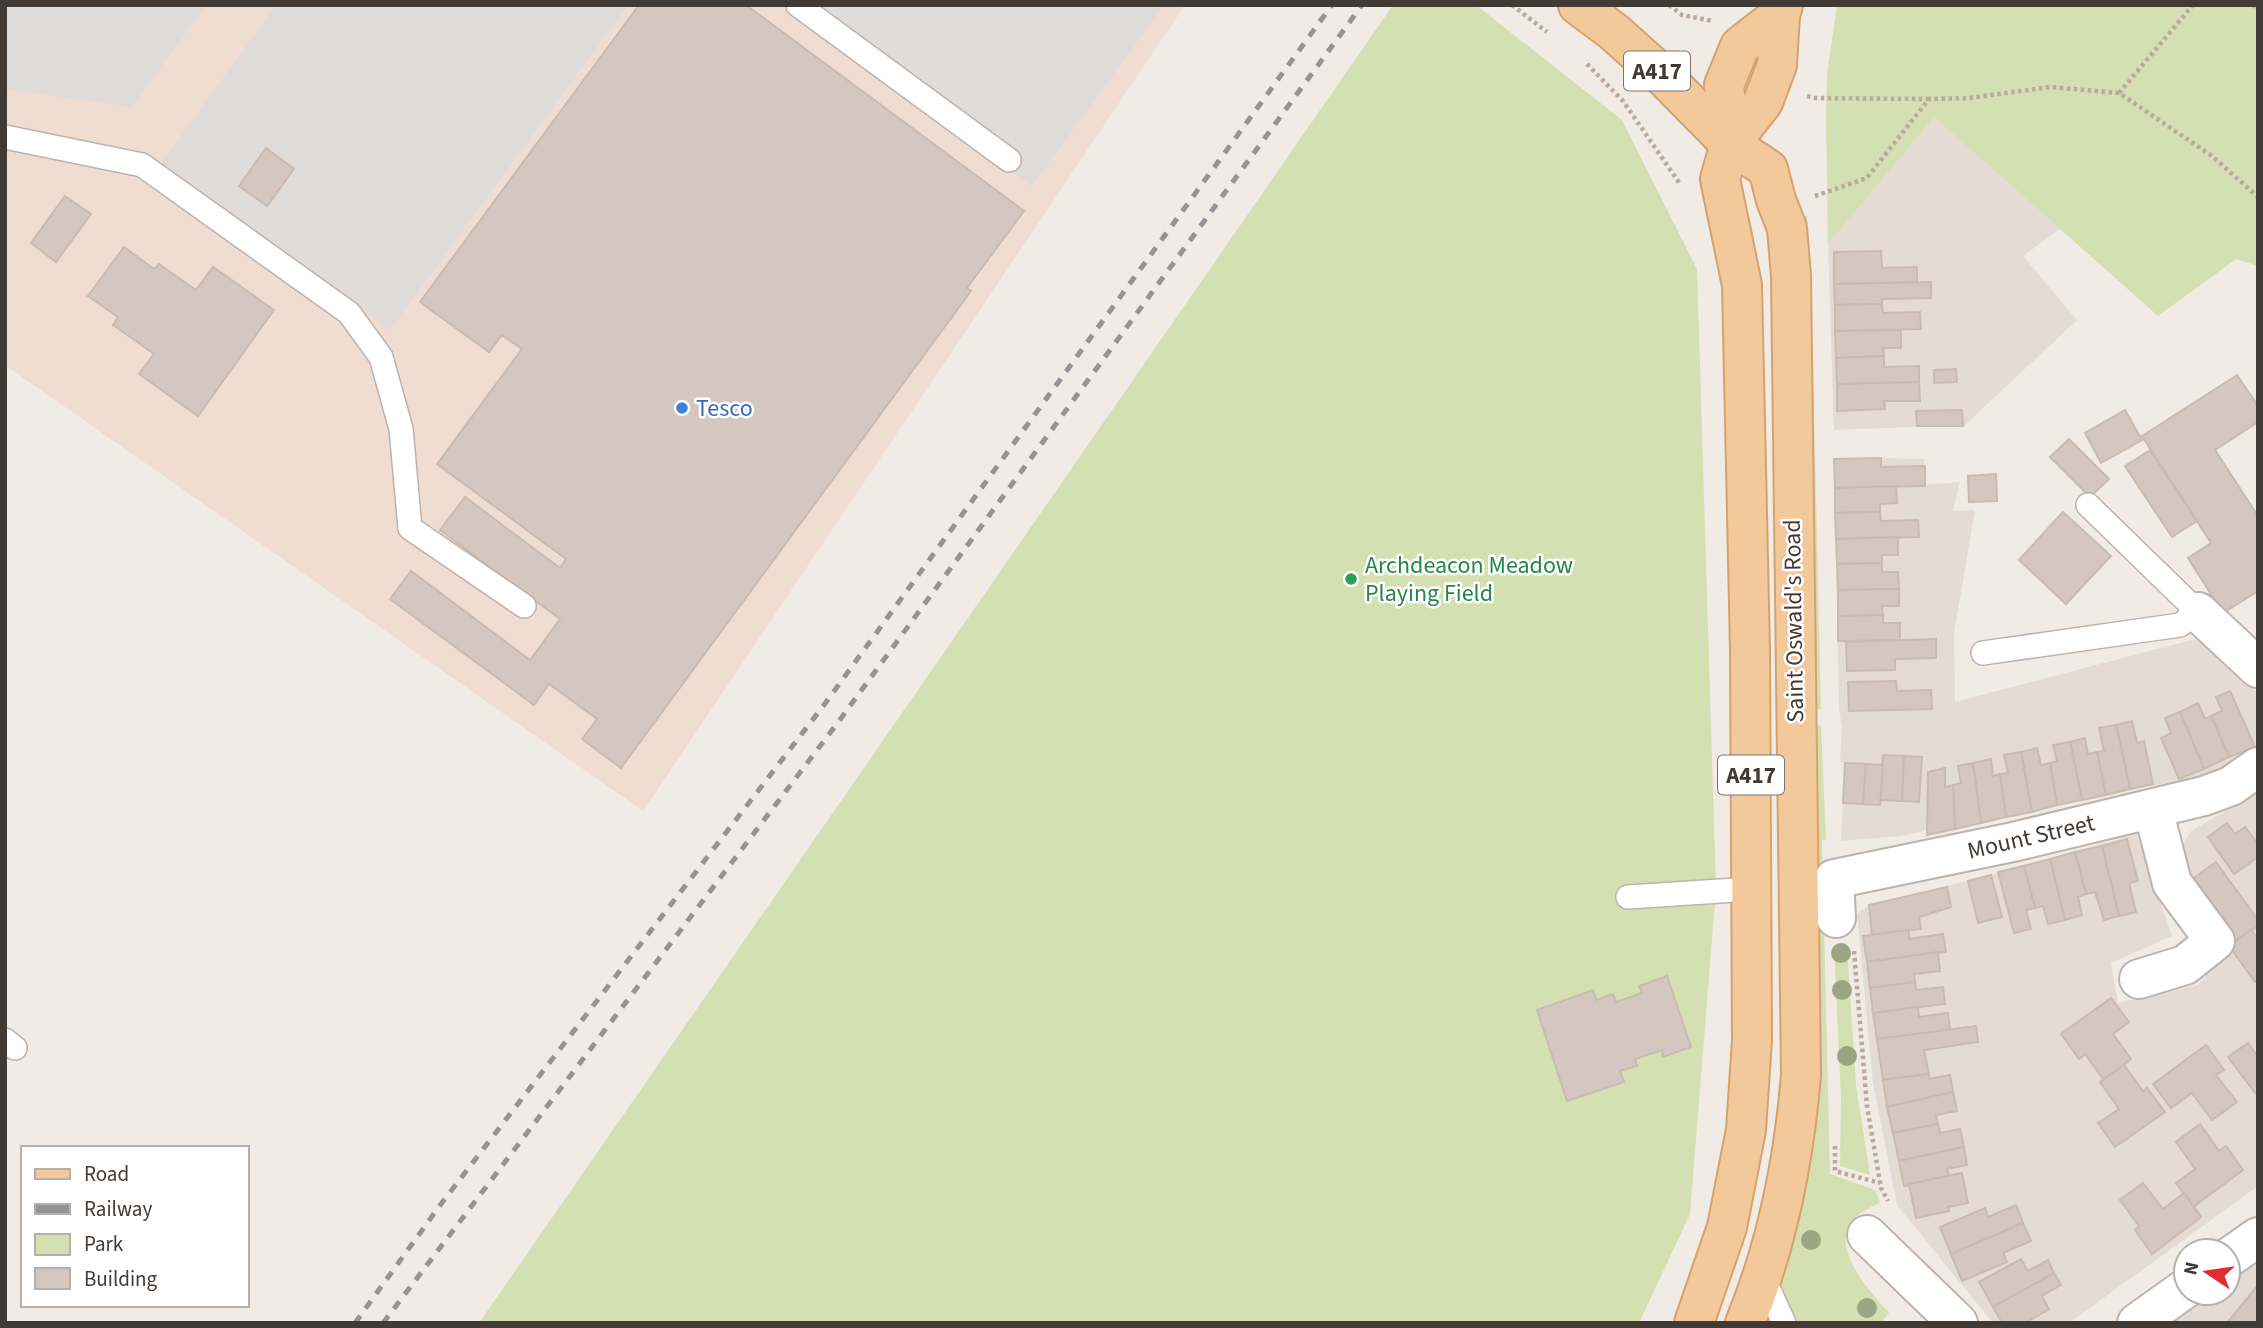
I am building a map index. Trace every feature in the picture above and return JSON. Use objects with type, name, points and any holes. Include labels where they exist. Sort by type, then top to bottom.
[{"type":"main road","name":"Saint Oswald's Road","points":[[1578,5],[1614,32],[1662,75],[1730,144],[1768,169],[1787,228],[1791,276],[1801,1075],[1796,1136],[1783,1203],[1763,1277],[1745,1323]]},
{"type":"main road","points":[[1730,144],[1724,85],[1740,46],[1781,10]]},
{"type":"main road","points":[[1730,144],[1763,102],[1770,84],[1777,65],[1781,10]]},
{"type":"main road","name":"Saint Oswald's Road","points":[[1694,1323],[1727,1227],[1746,1130],[1752,1040],[1750,650],[1742,285],[1720,179],[1730,144]]},
{"type":"street","points":[[2198,612],[2258,668]]},
{"type":"street","name":"Mount Street","points":[[1844,928],[1834,879],[2013,842],[2204,796],[2231,786],[2258,767]]},
{"type":"street","points":[[2139,979],[2185,965],[2214,941],[2172,883],[2153,808]]},
{"type":"street","points":[[1867,1235],[1958,1323]]},
{"type":"street","points":[[2242,1248],[2258,1237]]},
{"type":"street","points":[[2137,1323],[2172,1298]]},
{"type":"lane","points":[[798,5],[1009,160]]},
{"type":"lane","points":[[5,137],[142,165],[349,313],[381,357],[401,429],[410,528],[524,606]]},
{"type":"lane","points":[[1983,653],[2180,625],[2198,612],[2088,505]]},
{"type":"lane","points":[[1628,897],[1751,889]]},
{"type":"lane","points":[[1763,1277],[1784,1323]]},
{"type":"path","points":[[1512,5],[1556,38]]},
{"type":"path","points":[[2119,93],[2193,5]]},
{"type":"path","points":[[2253,5],[2258,9]]},
{"type":"path","points":[[1577,55],[1623,101],[1662,156],[1685,195]]},
{"type":"path","points":[[1770,84],[1815,98],[1969,98],[2050,87],[2119,93],[2212,156],[2258,197]]},
{"type":"path","points":[[1776,200],[1812,197],[1867,178],[1929,99]]},
{"type":"path","points":[[1844,928],[1867,1106],[1881,1188],[1895,1216],[1867,1235]]},
{"type":"shaded area","points":[[5,5],[1185,5],[643,811],[5,365]]},
{"type":"shaded area","points":[[5,5],[206,5],[132,107],[5,89]]},
{"type":"shaded area","points":[[276,5],[628,5],[390,330],[161,163]]},
{"type":"shaded area","points":[[784,5],[1164,5],[1032,186]]},
{"type":"shaded area","points":[[1934,116],[2060,229],[2023,256],[2077,320],[1965,425],[1834,430],[1828,244]]},
{"type":"shaded area","points":[[1834,459],[1924,459],[1925,485],[1960,482],[1953,511],[1975,510],[1954,633],[1955,702],[2207,636],[2258,694],[2258,749],[2217,773],[1900,836],[1841,841],[1845,763],[1840,762],[1842,727],[1839,709]]},
{"type":"shaded area","points":[[2258,792],[2258,1186],[2188,1237],[2172,1237],[2172,1248],[2069,1323],[1993,1323],[1897,1205],[1873,1083],[1857,914],[1869,905],[1991,875],[2137,834],[2172,936],[2111,963],[2118,1003],[2198,985],[2234,944],[2184,874],[2178,852],[2191,831]]},
{"type":"shaded area","points":[[2258,1254],[2258,1323],[2166,1323],[2187,1307],[2242,1307],[2242,1266]]},
{"type":"green space","name":"Archdeacon Meadow Playing Field","points":[[1393,5],[1476,5],[1622,120],[1697,269],[1716,889],[1690,1214],[1639,1323],[479,1323]]},
{"type":"green space","points":[[1837,5],[2258,5],[2258,266],[2236,259],[2158,316],[1934,117],[1828,244],[1827,74]]},
{"type":"green space","points":[[1801,216],[1807,216],[1811,283],[1821,709],[1814,709]]},
{"type":"green space","points":[[1821,725],[1826,840],[1822,840],[1830,1174],[1875,1190],[1880,1202],[1856,1217],[1848,1229],[1846,1241],[1854,1268],[1889,1313],[1881,1323],[1798,1323],[1780,1287],[1780,1278],[1793,1241],[1814,1146],[1820,1079],[1814,726]]},
{"type":"green space","points":[[1834,947],[1847,947],[1856,1085],[1870,1175],[1840,1166],[1841,1097]]},
{"type":"building","name":"Tesco","points":[[639,5],[746,5],[1024,211],[967,288],[971,291],[621,768],[582,739],[597,719],[549,684],[534,705],[390,599],[411,571],[530,660],[560,619],[440,530],[465,497],[560,568],[566,559],[437,464],[522,349],[502,335],[489,352],[420,302]]},
{"type":"building","points":[[266,148],[294,169],[267,206],[239,186]]},
{"type":"building","points":[[65,196],[91,214],[56,262],[31,243]]},
{"type":"building","points":[[124,247],[154,269],[159,264],[196,290],[213,267],[274,310],[198,416],[139,374],[154,354],[113,325],[118,317],[88,296]]},
{"type":"building","points":[[1881,251],[1882,268],[1917,267],[1917,282],[1834,284],[1834,252]]},
{"type":"building","points":[[1931,282],[1931,298],[1882,299],[1882,304],[1835,305],[1834,284]]},
{"type":"building","points":[[1882,304],[1883,313],[1920,312],[1921,329],[1835,331],[1835,305]]},
{"type":"building","points":[[1901,330],[1901,348],[1883,348],[1884,356],[1836,358],[1835,331]]},
{"type":"building","points":[[1884,356],[1884,367],[1919,366],[1919,382],[1837,384],[1836,358]]},
{"type":"building","points":[[1956,369],[1957,382],[1934,383],[1934,370]]},
{"type":"building","points":[[2237,375],[2258,406],[2258,422],[2215,450],[2258,516],[2258,591],[2223,613],[2188,558],[2211,543],[2142,436]]},
{"type":"building","points":[[1919,382],[1920,401],[1884,401],[1885,409],[1837,411],[1837,384]]},
{"type":"building","points":[[1962,410],[1963,426],[1917,426],[1916,411]]},
{"type":"building","points":[[2125,410],[2142,440],[2101,463],[2085,433]]},
{"type":"building","points":[[2069,439],[2109,479],[2090,497],[2050,457]]},
{"type":"building","points":[[2150,450],[2197,521],[2172,537],[2125,466]]},
{"type":"building","points":[[1881,458],[1881,467],[1925,466],[1925,486],[1835,488],[1834,459]]},
{"type":"building","points":[[1996,474],[1997,501],[1969,502],[1968,476]]},
{"type":"building","points":[[1896,486],[1897,503],[1880,504],[1880,512],[1835,513],[1835,488]]},
{"type":"building","points":[[1880,512],[1881,521],[1918,520],[1919,537],[1836,539],[1835,513]]},
{"type":"building","points":[[2063,512],[2111,556],[2066,604],[2019,560]]},
{"type":"building","points":[[1898,537],[1898,555],[1882,555],[1882,563],[1837,564],[1836,539]]},
{"type":"building","points":[[1882,563],[1882,572],[1898,572],[1899,589],[1838,590],[1837,564]]},
{"type":"building","points":[[1899,589],[1899,606],[1882,606],[1883,615],[1838,616],[1838,590]]},
{"type":"building","points":[[1883,615],[1883,623],[1900,623],[1900,640],[1838,641],[1838,616]]},
{"type":"building","points":[[1936,639],[1936,658],[1895,659],[1895,670],[1847,671],[1846,642]]},
{"type":"building","points":[[1896,681],[1897,691],[1931,690],[1932,709],[1849,711],[1848,682]]},
{"type":"building","points":[[2230,691],[2255,747],[2229,757],[2211,716],[2222,711],[2216,697]]},
{"type":"building","points":[[2198,703],[2205,719],[2211,716],[2229,757],[2204,769],[2180,712]]},
{"type":"building","points":[[2180,712],[2204,769],[2179,779],[2161,738],[2171,733],[2165,718]]},
{"type":"building","points":[[2132,721],[2137,743],[2144,741],[2153,784],[2130,789],[2116,725]]},
{"type":"building","points":[[2116,725],[2130,789],[2106,795],[2097,752],[2104,751],[2099,728]]},
{"type":"building","points":[[2085,738],[2088,754],[2097,752],[2106,795],[2082,800],[2070,742]]},
{"type":"building","points":[[2070,742],[2082,800],[2057,805],[2050,763],[2057,761],[2053,745]]},
{"type":"building","points":[[2037,748],[2041,765],[2050,763],[2057,805],[2032,812],[2021,752]]},
{"type":"building","points":[[2021,752],[2032,812],[2006,817],[2000,774],[2008,773],[2004,755]]},
{"type":"building","points":[[1883,755],[1904,756],[1902,801],[1880,800]]},
{"type":"building","points":[[1904,756],[1922,757],[1919,802],[1902,801]]},
{"type":"building","points":[[1991,759],[1993,776],[2000,774],[2006,817],[1981,823],[1973,763]]},
{"type":"building","points":[[1845,763],[1866,764],[1863,804],[1843,803]]},
{"type":"building","points":[[1973,763],[1981,823],[1955,829],[1953,785],[1961,783],[1958,766]]},
{"type":"building","points":[[1866,764],[1883,765],[1880,805],[1863,804]]},
{"type":"building","points":[[1945,768],[1945,787],[1953,785],[1955,829],[1927,835],[1928,772]]},
{"type":"building","points":[[2227,823],[2235,834],[2245,827],[2258,844],[2258,857],[2234,874],[2208,837]]},
{"type":"building","points":[[2127,839],[2138,881],[2129,883],[2136,912],[2119,916],[2102,846]]},
{"type":"building","points":[[2102,846],[2119,916],[2104,920],[2095,892],[2086,894],[2075,852]]},
{"type":"building","points":[[2075,852],[2086,894],[2078,897],[2082,915],[2065,920],[2050,859]]},
{"type":"building","points":[[2050,859],[2065,920],[2048,924],[2043,906],[2035,908],[2024,866]]},
{"type":"building","points":[[2216,862],[2258,920],[2258,926],[2234,943],[2190,881]]},
{"type":"building","points":[[2024,866],[2035,908],[2026,910],[2031,929],[2014,933],[1998,872]]},
{"type":"building","points":[[1991,875],[2002,917],[1978,923],[1968,881]]},
{"type":"building","points":[[1947,887],[1951,907],[1919,917],[1921,929],[1872,935],[1869,905]]},
{"type":"building","points":[[1909,930],[1909,939],[1943,934],[1946,952],[1867,962],[1863,936]]},
{"type":"building","points":[[2251,930],[2258,939],[2258,980],[2255,982],[2229,946]]},
{"type":"building","points":[[1938,952],[1940,971],[1914,974],[1915,982],[1870,988],[1867,962]]},
{"type":"building","points":[[1667,976],[1691,1047],[1663,1057],[1662,1050],[1635,1059],[1637,1066],[1620,1071],[1624,1082],[1567,1101],[1537,1010],[1593,990],[1596,1000],[1613,994],[1616,1002],[1642,993],[1639,986]]},
{"type":"building","points":[[1915,982],[1916,990],[1943,987],[1945,1004],[1873,1013],[1870,988]]},
{"type":"building","points":[[2111,998],[2129,1022],[2113,1034],[2131,1059],[2104,1080],[2085,1054],[2079,1059],[2061,1034]]},
{"type":"building","points":[[1918,1007],[1919,1017],[1948,1013],[1950,1030],[1877,1039],[1873,1013]]},
{"type":"building","points":[[1976,1026],[1978,1042],[1924,1050],[1929,1074],[1883,1080],[1877,1039]]},
{"type":"building","points":[[2248,1043],[2255,1053],[2258,1051],[2258,1091],[2255,1093],[2228,1057]]},
{"type":"building","points":[[2206,1045],[2224,1070],[2216,1075],[2237,1102],[2212,1120],[2192,1093],[2171,1108],[2153,1084]]},
{"type":"building","points":[[2124,1065],[2143,1091],[2147,1088],[2165,1112],[2115,1147],[2098,1123],[2119,1109],[2100,1082]]},
{"type":"building","points":[[1929,1074],[1929,1079],[1950,1075],[1953,1092],[1887,1107],[1883,1080]]},
{"type":"building","points":[[1953,1092],[1957,1111],[1936,1115],[1938,1124],[1893,1133],[1887,1107]]},
{"type":"building","points":[[1938,1124],[1940,1133],[1960,1129],[1964,1147],[1899,1161],[1893,1133]]},
{"type":"building","points":[[2200,1124],[2219,1151],[2226,1146],[2243,1170],[2193,1207],[2176,1183],[2195,1169],[2176,1142]]},
{"type":"building","points":[[1964,1147],[1967,1165],[1947,1169],[1949,1176],[1904,1186],[1899,1161]]},
{"type":"building","points":[[1962,1173],[1968,1203],[1948,1207],[1949,1211],[1916,1218],[1909,1184]]},
{"type":"building","points":[[2143,1183],[2163,1209],[2184,1193],[2201,1217],[2152,1254],[2135,1230],[2139,1226],[2120,1200]]},
{"type":"building","points":[[2016,1205],[2023,1223],[1951,1254],[1940,1227],[1985,1208],[1988,1217]]},
{"type":"building","points":[[2023,1223],[2031,1241],[2003,1253],[2007,1262],[1962,1281],[1951,1254]]},
{"type":"building","points":[[2021,1259],[2028,1271],[2048,1260],[2054,1273],[1993,1307],[1979,1282]]},
{"type":"building","points":[[2054,1273],[2061,1285],[2042,1296],[2049,1309],[2025,1323],[2002,1323],[1993,1307]]},
{"type":"building","points":[[2258,1285],[2258,1323],[2227,1323]]},
{"type":"railway","points":[[355,1323],[441,1204],[824,705],[1332,5]]},
{"type":"railway","points":[[383,1323],[839,721],[1362,5]]},
{"type":"place","name":"Tesco","points":[[682,408]]},
{"type":"place","name":"Archdeacon Meadow Playing Field","points":[[1351,579]]}]
